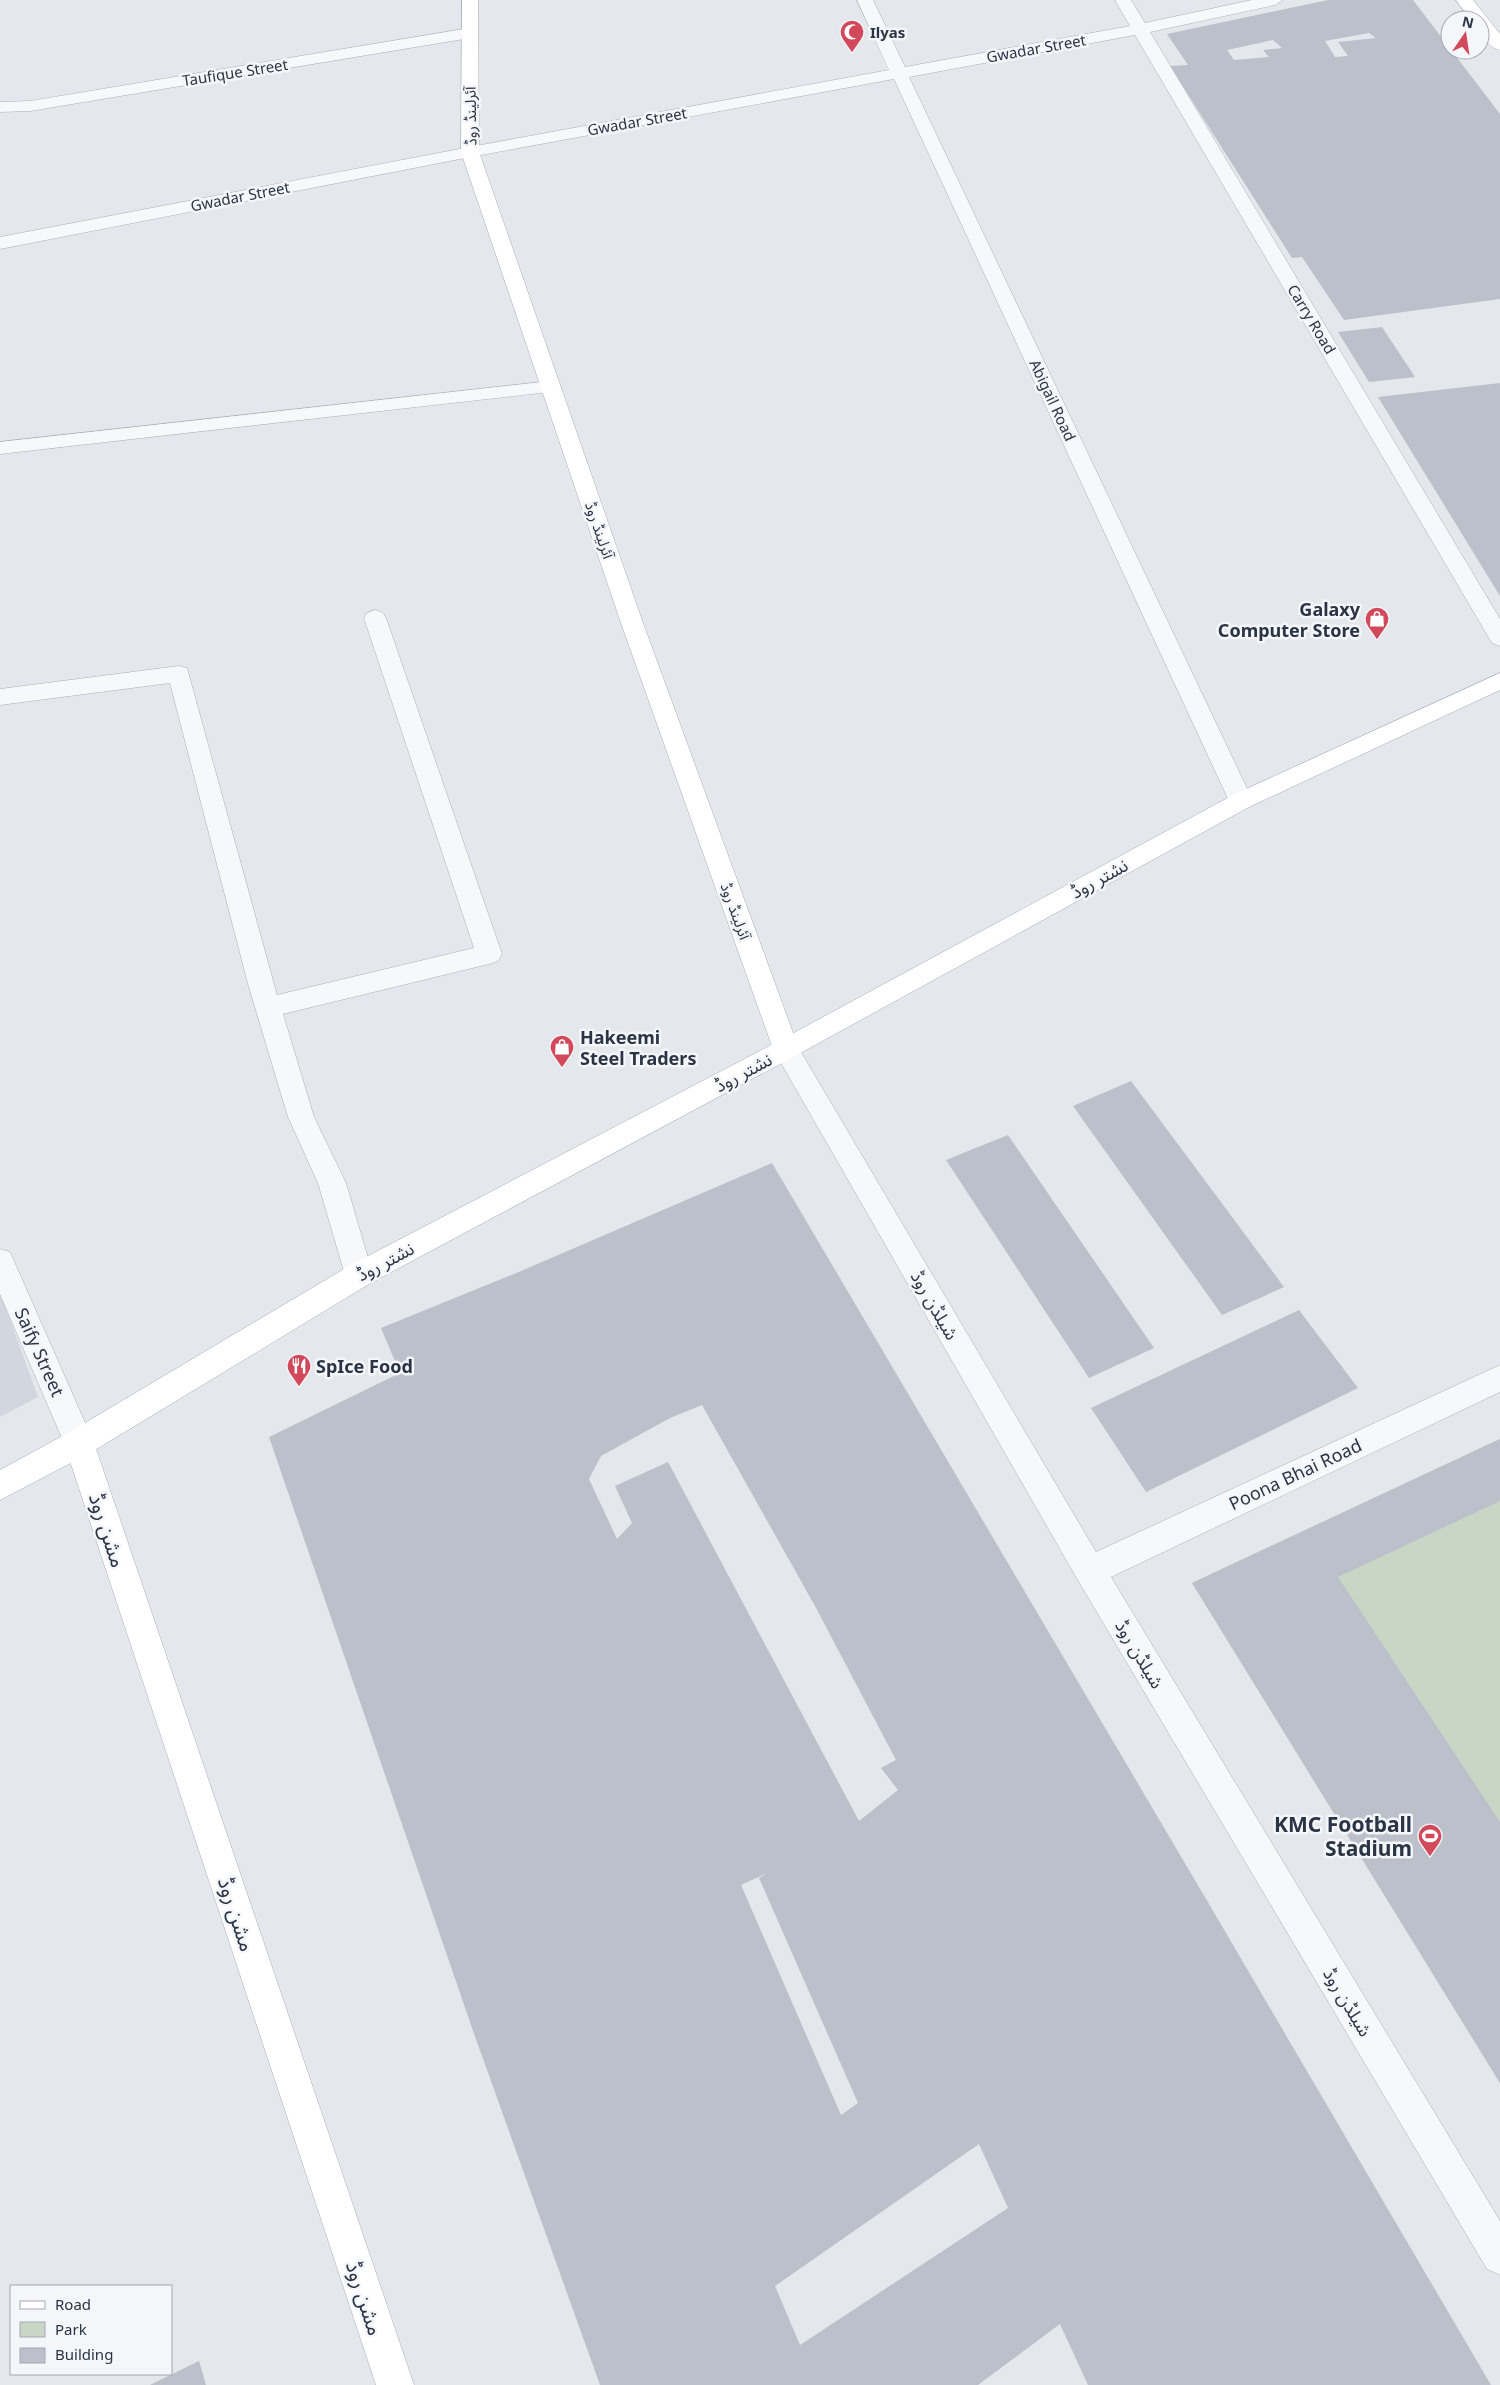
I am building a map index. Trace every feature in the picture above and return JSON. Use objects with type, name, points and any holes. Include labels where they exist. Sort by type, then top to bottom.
[{"type":"main road","name":"آئرلینڈ روڈ","points":[[470,0],[470,152],[632,623],[786,1049]]},
{"type":"main road","points":[[1464,0],[1500,45]]},
{"type":"main road","name":"نشتر روڈ","points":[[0,1486],[79,1443],[359,1274],[786,1049],[1241,801],[1500,681]]},
{"type":"main road","name":"مشن روڈ","points":[[79,1443],[394,2385]]},
{"type":"street","name":"Abigail Road","points":[[865,0],[1241,801]]},
{"type":"street","name":"Carry Road","points":[[1123,0],[1500,638]]},
{"type":"street","name":"Gwadar Street","points":[[0,243],[470,152],[1141,29],[1275,0]]},
{"type":"street","name":"Taufique Street","points":[[0,108],[30,106],[470,33]]},
{"type":"street","points":[[0,448],[551,387]]},
{"type":"street","points":[[268,1007],[489,954],[375,618]]},
{"type":"street","points":[[0,697],[179,674],[268,1007],[301,1117],[332,1183],[359,1274]]},
{"type":"street","name":"شیلڈن روڈ","points":[[786,1049],[1090,1571],[1500,2256]]},
{"type":"street","name":"Saify Street","points":[[0,1261],[79,1443]]},
{"type":"street","name":"Poona Bhai Road","points":[[1090,1571],[1500,1378]]},
{"type":"shaded area","points":[[0,1292],[38,1397],[0,1417]]},
{"type":"green space","name":"KMC Football Stadium","points":[[1500,1439],[1500,2083],[1192,1583]]},
{"type":"building","points":[[1328,0],[1413,0],[1440,35],[1440,60],[1459,60],[1500,114],[1500,299],[1344,320],[1302,257],[1292,258],[1170,66],[1188,65],[1167,34]],"holes":[[[1369,33],[1376,38],[1338,42],[1348,56],[1335,57],[1325,41]],[[1273,40],[1282,48],[1263,50],[1269,57],[1234,60],[1227,50]]]},
{"type":"building","points":[[1382,327],[1415,377],[1369,382],[1338,332]]},
{"type":"building","points":[[1500,383],[1500,596],[1378,397]]},
{"type":"building","points":[[1131,1081],[1284,1287],[1222,1315],[1073,1106]]},
{"type":"building","points":[[1008,1135],[1154,1348],[1089,1378],[946,1160]]},
{"type":"building","points":[[772,1163],[1491,2385],[1088,2385],[1060,2324],[978,2385],[600,2385],[472,2028],[269,1437],[400,1373],[381,1328],[514,1274]],"holes":[[[702,1405],[815,1606],[896,1760],[881,1768],[898,1790],[859,1821],[668,1462],[615,1486],[632,1523],[617,1539],[589,1479],[601,1456],[670,1418]],[[767,1873],[759,1878],[858,2103],[841,2115],[741,1885]],[[979,2144],[1008,2208],[800,2345],[775,2286]]]},
{"type":"building","points":[[1299,1310],[1358,1388],[1146,1492],[1091,1408]]},
{"type":"building","name":"KMC Football Stadium","points":[[1500,1439],[1500,1501],[1338,1577],[1500,1822],[1500,2083],[1192,1583]]},
{"type":"building","points":[[199,2361],[206,2385],[150,2385]]},
{"type":"place","name":"Ilyas","points":[[852,53]]},
{"type":"place","name":"Galaxy Computer Store","points":[[1377,640]]},
{"type":"place","name":"Hakeemi Steel Traders","points":[[562,1068]]},
{"type":"place","name":"SpIce Food","points":[[299,1387]]},
{"type":"place","name":"KMC Football Stadium","points":[[1430,1857]]}]
